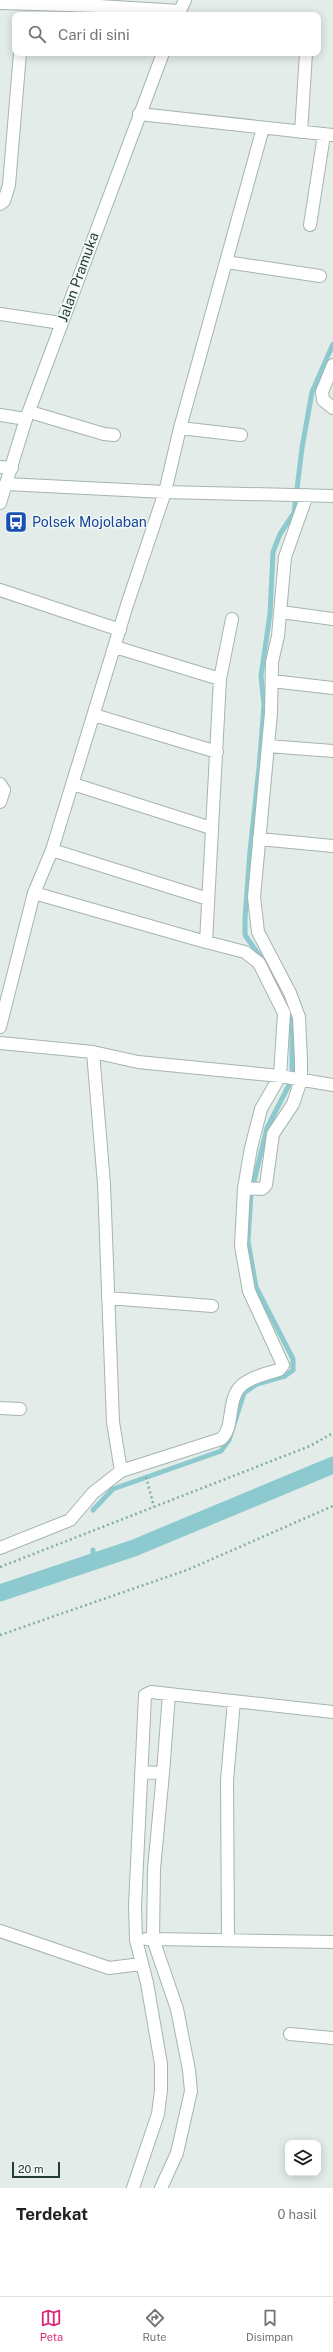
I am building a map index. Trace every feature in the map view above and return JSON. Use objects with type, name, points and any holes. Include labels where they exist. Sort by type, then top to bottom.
[{"type":"street","points":[[179,12],[185,0]]},
{"type":"street","points":[[0,2],[23,10],[99,6],[168,12]]},
{"type":"street","points":[[0,204],[4,201],[9,185],[20,56]]},
{"type":"street","name":"Jalan Pramuka","points":[[0,503],[6,484],[6,468],[28,416],[138,114],[162,56]]},
{"type":"street","points":[[301,132],[306,56]]},
{"type":"street","points":[[138,114],[328,135],[310,225]]},
{"type":"street","points":[[0,1027],[34,893],[52,850],[120,630],[165,492],[180,428],[263,128]]},
{"type":"street","points":[[226,262],[320,276]]},
{"type":"street","points":[[0,314],[61,323]]},
{"type":"street","points":[[333,365],[322,392],[323,400],[333,408]]},
{"type":"street","points":[[0,415],[28,416],[114,435]]},
{"type":"street","points":[[180,428],[241,435]]},
{"type":"street","points":[[6,484],[165,492],[333,496]]},
{"type":"street","points":[[0,1548],[70,1520],[93,1493],[121,1471],[221,1439],[228,1429],[230,1410],[236,1394],[242,1385],[280,1370],[284,1365],[246,1281],[241,1246],[250,1189],[251,1148],[261,1109],[291,1078],[299,1017],[290,993],[258,932],[255,918],[254,897],[268,746],[272,662],[281,612],[285,557],[301,495]]},
{"type":"street","points":[[0,590],[120,630]]},
{"type":"street","points":[[281,612],[333,619]]},
{"type":"street","points":[[206,942],[220,678],[232,619]]},
{"type":"street","points":[[115,648],[220,678]]},
{"type":"street","points":[[272,680],[333,688]]},
{"type":"street","points":[[94,715],[217,752]]},
{"type":"street","points":[[268,746],[333,751]]},
{"type":"street","points":[[0,784],[4,790],[0,802]]},
{"type":"street","points":[[72,784],[211,828]]},
{"type":"street","points":[[259,839],[333,846]]},
{"type":"street","points":[[52,850],[208,899]]},
{"type":"street","points":[[34,893],[245,952],[258,963],[272,986],[284,1013],[293,1104],[273,1134],[266,1185],[264,1188],[250,1189]]},
{"type":"street","points":[[0,1043],[93,1052],[138,1062],[291,1078],[333,1085]]},
{"type":"street","points":[[93,1052],[104,1184],[113,1422],[121,1471]]},
{"type":"street","points":[[108,1298],[212,1306]]},
{"type":"street","points":[[0,1408],[20,1409]]},
{"type":"street","points":[[161,2188],[177,2153],[191,2091],[189,2070],[177,2009],[144,1939],[135,1906],[145,1694],[151,1692],[333,1712]]},
{"type":"street","points":[[133,2188],[158,2114],[161,2090],[161,2064],[147,1983],[141,1964],[154,1869],[161,1773],[169,1694]]},
{"type":"street","points":[[228,1939],[227,1780],[234,1701]]},
{"type":"street","points":[[142,1772],[161,1773]]},
{"type":"street","points":[[0,1931],[105,1967],[141,1964]]},
{"type":"street","points":[[144,1939],[228,1939],[333,1942]]},
{"type":"street","points":[[290,2034],[333,2038]]},
{"type":"path","points":[[0,1567],[310,1446],[333,1433]]},
{"type":"path","points":[[148,1486],[154,1507]]},
{"type":"path","points":[[0,1635],[187,1570],[333,1506]]},
{"type":"waterway","points":[[264,962],[245,935],[245,918],[264,705],[261,676],[270,614],[273,552],[280,534],[294,513],[302,448],[312,392],[333,344]]},
{"type":"waterway","points":[[93,1510],[113,1489],[221,1451],[229,1440],[244,1393],[257,1384],[285,1376],[293,1370],[293,1359],[256,1287],[248,1241],[251,1194],[267,1128],[289,1085],[292,1071],[291,1014],[287,1008]]},
{"type":"waterway","points":[[0,1593],[134,1548],[333,1465]]},
{"type":"waterway","points":[[93,1550],[93,1561]]},
{"type":"place","name":"Polsek Mojolaban","points":[[16,522]]}]
